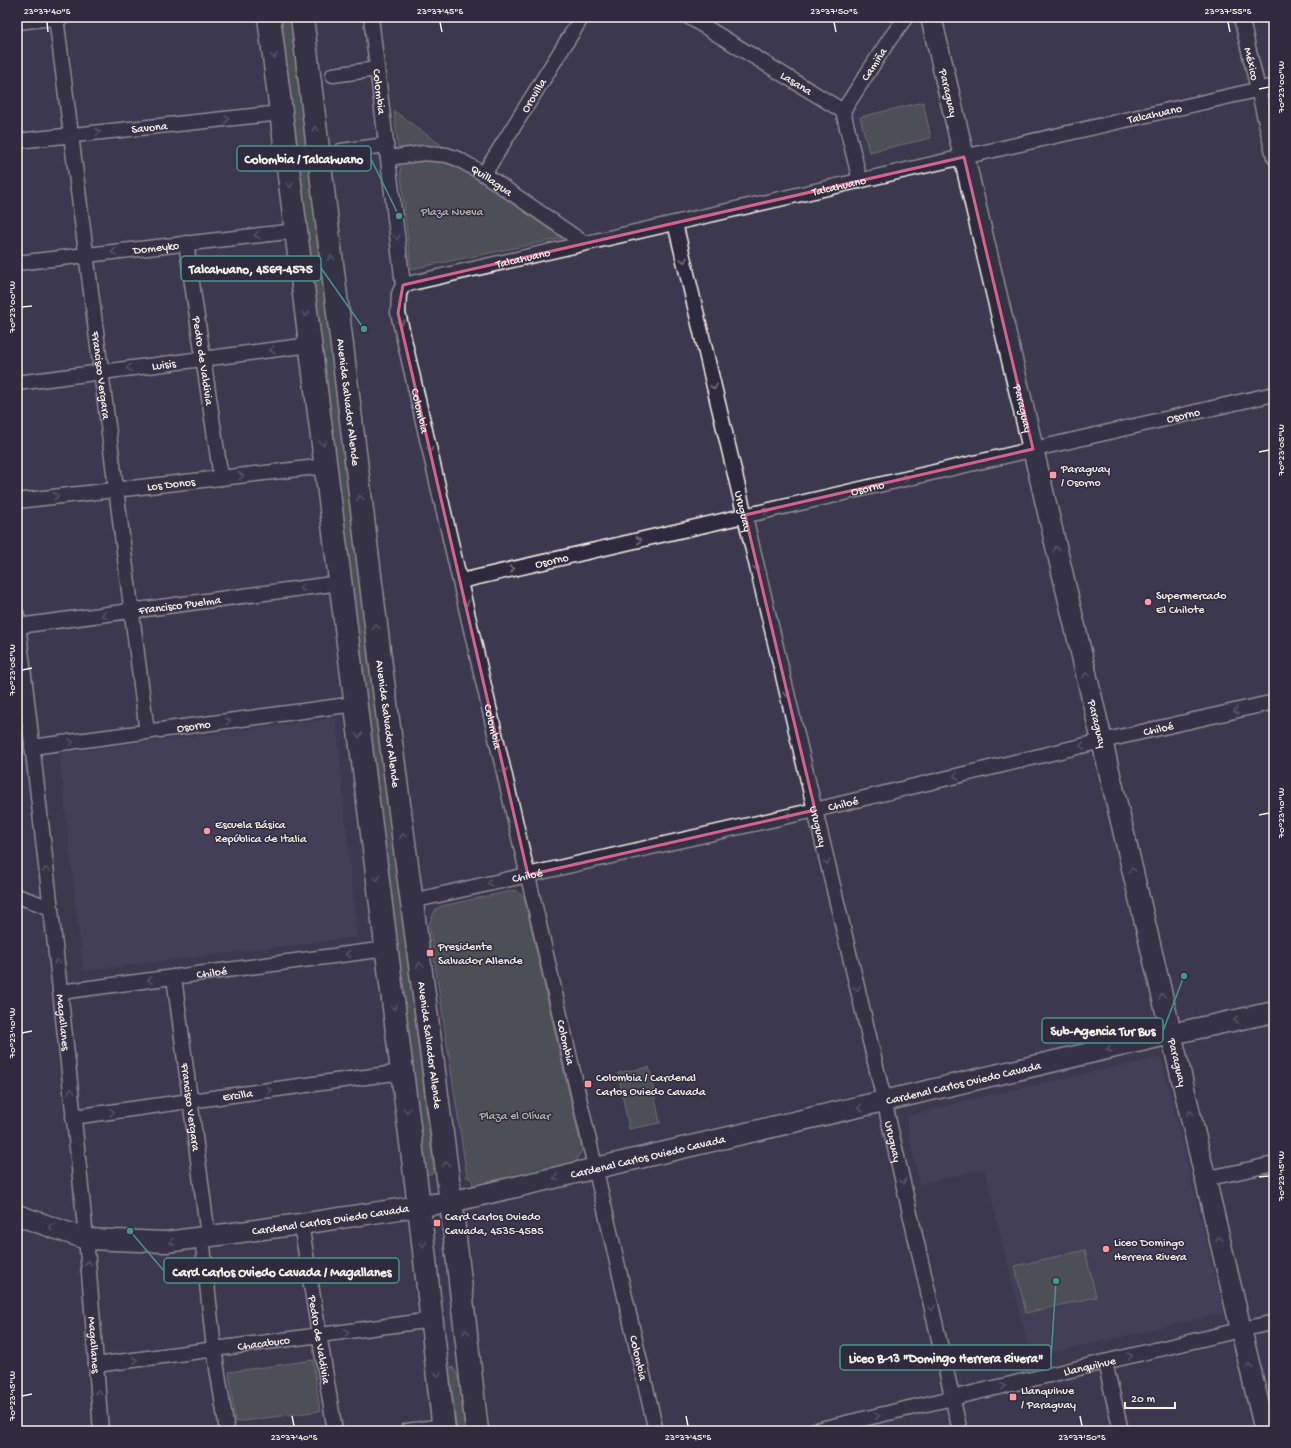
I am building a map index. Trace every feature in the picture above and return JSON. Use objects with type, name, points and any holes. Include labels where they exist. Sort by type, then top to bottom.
[{"type":"highway","points":[[269,17],[419,1206],[444,1429]]},
{"type":"highway","name":"Avenida Salvador Allende","points":[[302,17],[380,658],[451,1202],[477,1431]]},
{"type":"street","points":[[17,22],[59,17]]},
{"type":"street","name":"Francisco Vergara","points":[[59,17],[71,135],[147,732]]},
{"type":"street","name":"Colombia","points":[[371,17],[403,285],[399,294],[398,313],[656,1431]]},
{"type":"street","name":"Orovilla","points":[[484,174],[582,17]]},
{"type":"street","name":"Lasana","points":[[689,17],[843,112]]},
{"type":"street","name":"Camiña","points":[[843,112],[906,17]]},
{"type":"street","name":"Paraguay","points":[[931,17],[1265,1431]]},
{"type":"street","name":"México","points":[[1241,17],[1274,157]]},
{"type":"street","points":[[333,76],[377,68]]},
{"type":"street","name":"Talcahuano","points":[[403,285],[1274,86]]},
{"type":"street","points":[[843,112],[860,181]]},
{"type":"street","name":"Savona","points":[[17,141],[281,113]]},
{"type":"street","name":"Quillagua","points":[[341,152],[424,153],[447,155],[458,158],[484,174],[584,243]]},
{"type":"street","name":"Uruguay","points":[[675,222],[885,1102],[960,1431]]},
{"type":"street","name":"Domeyko","points":[[17,263],[296,231]]},
{"type":"street","name":"Pedro de Valdivia","points":[[186,244],[221,478]]},
{"type":"street","name":"Luisis","points":[[17,383],[310,345]]},
{"type":"street","name":"Osorno","points":[[460,581],[1274,394]]},
{"type":"street","name":"Los Donos","points":[[17,501],[326,466]]},
{"type":"street","name":"Francisco Puelma","points":[[18,620],[132,611],[340,583]]},
{"type":"street","name":"Magallanes","points":[[18,620],[51,908],[86,1239],[101,1431]]},
{"type":"street","name":"Chiloé","points":[[412,901],[815,810],[1102,741],[1274,702]]},
{"type":"street","name":"Osorno","points":[[32,747],[356,704]]},
{"type":"street","points":[[17,896],[51,908]]},
{"type":"street","name":"Chiloé","points":[[60,992],[386,949]]},
{"type":"street","name":"Francisco Vergara","points":[[174,977],[190,1101],[205,1237],[214,1349],[227,1431]]},
{"type":"street","name":"Cardenal Carlos Oviedo Cavada","points":[[17,1215],[86,1239],[166,1242],[451,1202],[885,1102],[1171,1034],[1274,1012]]},
{"type":"street","name":"Ercilla","points":[[73,1117],[402,1072]]},
{"type":"street","points":[[1205,1179],[1274,1164]]},
{"type":"street","name":"Pedro de Valdivia","points":[[301,1224],[335,1431]]},
{"type":"street","name":"Chacabuco","points":[[96,1365],[432,1320]]},
{"type":"street","name":"Llanquihue","points":[[812,1431],[1274,1322]]},
{"type":"street","points":[[1105,1362],[1121,1431]]},
{"type":"street","points":[[407,1431],[444,1429]]},
{"type":"highlighted area","points":[[964,157],[1033,449],[745,515],[815,810],[528,875],[398,313],[403,285]]},
{"type":"shaded area","name":"Escuela Básica República de Italia","points":[[336,718],[357,937],[83,971],[59,753]]},
{"type":"shaded area","name":"Liceo Domingo Herrera Rivera","points":[[1161,1057],[1224,1313],[1031,1358],[984,1169],[919,1184],[906,1117],[967,1100]]},
{"type":"green space","points":[[281,17],[291,17],[434,1173],[426,1175]]},
{"type":"green space","points":[[923,102],[931,138],[869,152],[860,117]]},
{"type":"green space","name":"Plaza Nueva","points":[[394,111],[568,237],[411,269]]},
{"type":"green space","name":"Plaza el Olívar","points":[[516,890],[524,897],[582,1151],[577,1158],[578,1162],[473,1186],[472,1179],[467,1177],[429,924],[436,909],[442,906]]},
{"type":"green space","points":[[649,1067],[660,1123],[629,1129],[618,1073]]},
{"type":"green space","points":[[1085,1250],[1096,1297],[1026,1313],[1015,1266]]},
{"type":"green space","points":[[313,1360],[320,1411],[235,1422],[229,1372]]},
{"type":"green space","points":[[452,1367],[456,1372],[461,1387],[466,1431],[457,1431],[449,1369]]},
{"type":"place","name":"Colombia / Talcahuano","points":[[399,216]]},
{"type":"place","name":"Talcahuano, 4569-4575","points":[[364,329]]},
{"type":"place","name":"Paraguay / Osorno","points":[[1053,475]]},
{"type":"place","name":"Supermercado El Chilote","points":[[1148,602]]},
{"type":"place","name":"Escuela Básica República de Italia","points":[[207,831]]},
{"type":"place","name":"Presidente Salvador Allende","points":[[430,953]]},
{"type":"place","name":"Sub-Agencia Tur Bus","points":[[1184,976]]},
{"type":"place","name":"Colombia / Cardenal Carlos Oviedo Cavada","points":[[588,1084]]},
{"type":"place","name":"Card Carlos Oviedo Cavada, 4535-4585","points":[[437,1223]]},
{"type":"place","name":"Card Carlos Oviedo Cavada / Magallanes","points":[[130,1231]]},
{"type":"place","name":"Liceo Domingo Herrera Rivera","points":[[1106,1249]]},
{"type":"place","name":"Liceo B-13 \"Domingo Herrera Rivera\"","points":[[1056,1281]]},
{"type":"place","name":"Llanquihue / Paraguay","points":[[1013,1397]]}]
